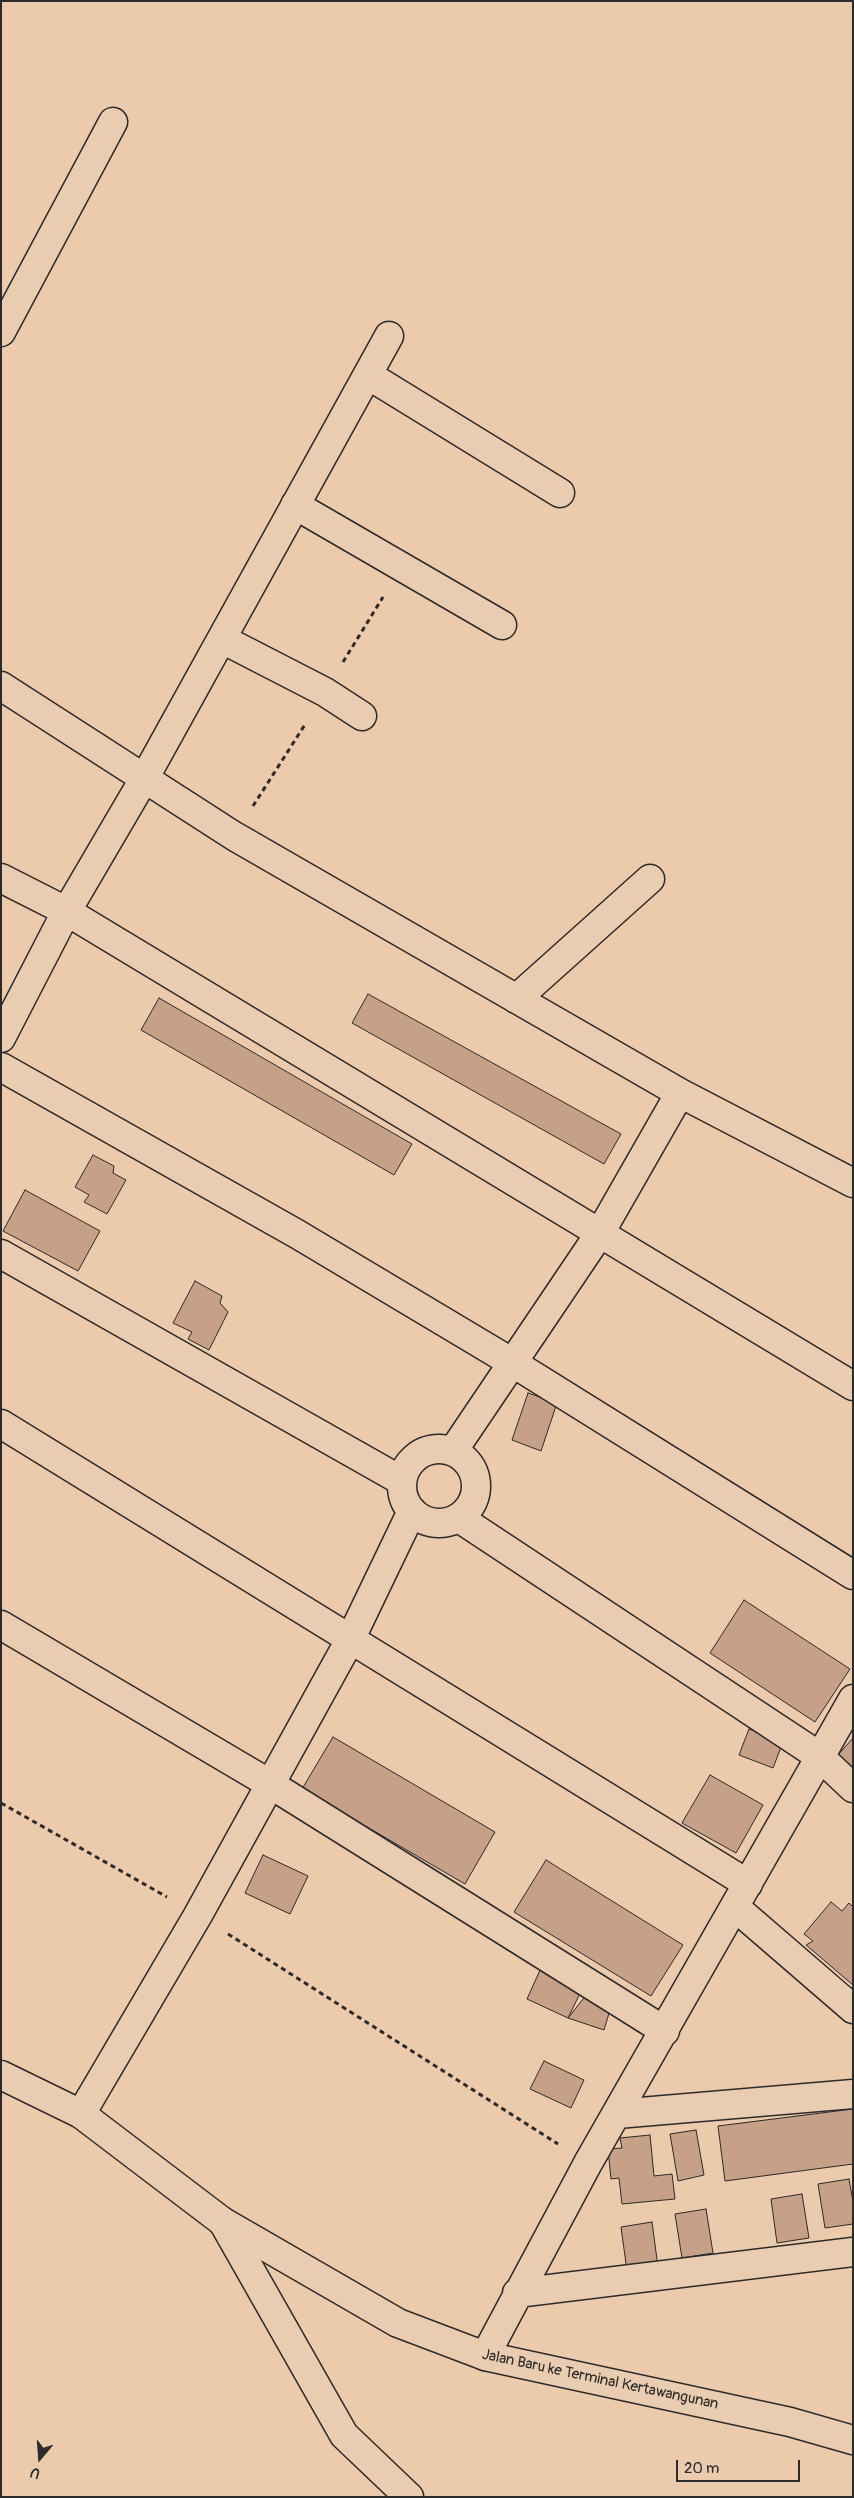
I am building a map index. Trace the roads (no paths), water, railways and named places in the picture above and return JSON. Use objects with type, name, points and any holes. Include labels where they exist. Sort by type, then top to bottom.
[{"type":"street","points":[[1,332],[9,295],[113,122]]},
{"type":"street","points":[[1,1038],[66,911],[144,779],[389,336]]},
{"type":"street","points":[[368,375],[560,493]]},
{"type":"street","points":[[295,505],[502,625]]},
{"type":"street","points":[[222,639],[325,692],[362,716]]},
{"type":"street","points":[[1,686],[234,836],[680,1093],[853,1183]]},
{"type":"street","points":[[1,878],[66,911],[853,1386]]},
{"type":"street","points":[[516,999],[650,879]]},
{"type":"street","points":[[1,1067],[297,1234],[514,1363],[853,1575]]},
{"type":"street","points":[[452,1451],[514,1363],[600,1233],[680,1093]]},
{"type":"street","points":[[1,1254],[402,1481]]},
{"type":"street","points":[[1,1424],[748,1884]]},
{"type":"street","points":[[435,1448],[452,1451],[466,1460],[475,1474],[476,1491],[470,1506],[459,1518],[443,1523],[426,1520],[412,1511],[404,1497],[402,1481],[408,1465],[420,1454],[435,1448]]},
{"type":"street","points":[[81,2114],[198,1915],[351,1638],[412,1511]]},
{"type":"street","points":[[459,1518],[819,1756],[853,1788]]},
{"type":"street","points":[[1,1625],[270,1784],[664,2031]]},
{"type":"street","points":[[485,2356],[588,2163],[853,1699]]},
{"type":"street","points":[[735,1907],[853,2009]]},
{"type":"street","name":"Jalan Baru ke Terminal Kertawangunan","points":[[1,2075],[81,2114],[223,2222],[398,2323],[485,2356],[790,2422],[853,2440]]},
{"type":"street","points":[[617,2114],[853,2094]]},
{"type":"street","points":[[223,2222],[344,2435],[409,2497]]},
{"type":"street","points":[[517,2293],[853,2252]]}]
